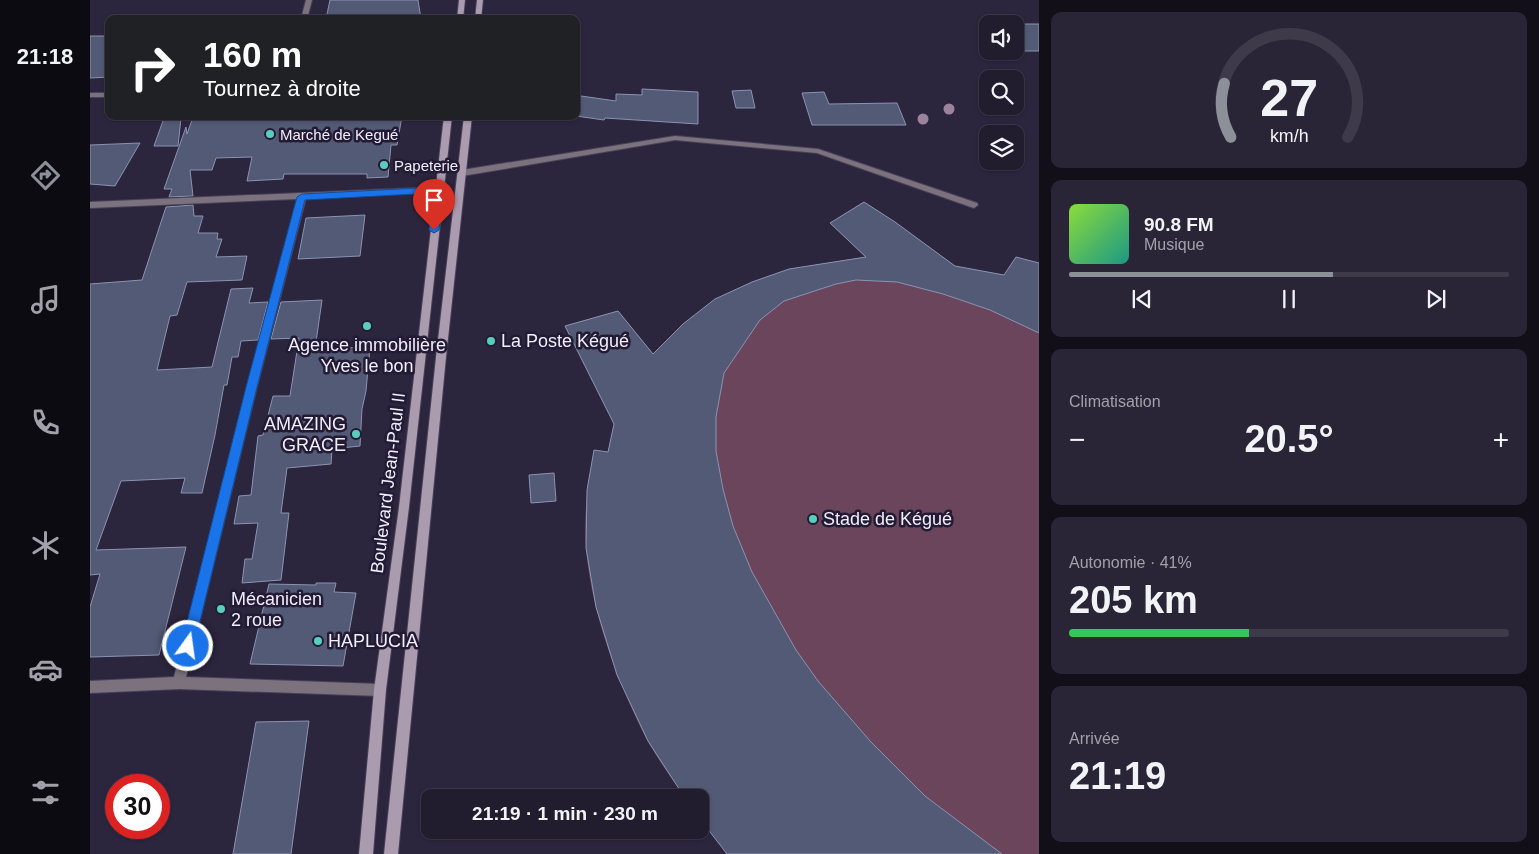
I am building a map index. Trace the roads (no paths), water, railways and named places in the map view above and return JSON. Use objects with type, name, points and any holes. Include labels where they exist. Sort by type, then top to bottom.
[{"type":"main road","points":[[460,15],[462,0]]},
{"type":"main road","points":[[478,15],[480,0]]},
{"type":"main road","name":"Boulevard Jean-Paul II","points":[[366,854],[380,690],[404,507],[438,190],[447,120]]},
{"type":"main road","points":[[391,854],[441,357],[468,120]]},
{"type":"street","points":[[305,15],[309,0]]},
{"type":"street","points":[[90,95],[105,94]]},
{"type":"street","points":[[462,173],[675,138],[818,151],[974,206]]},
{"type":"street","points":[[90,205],[438,190]]},
{"type":"street","points":[[179,683],[252,387],[302,197]]},
{"type":"street","points":[[90,688],[179,683],[380,690]]},
{"type":"place","name":"Marché de Kegué","points":[[270,134]]},
{"type":"place","name":"Papeterie","points":[[384,165]]},
{"type":"place","name":"Agence immobilière Yves le bon","points":[[367,326]]},
{"type":"place","name":"La Poste Kégué","points":[[491,341]]},
{"type":"place","name":"AMAZING GRACE","points":[[356,434]]},
{"type":"place","name":"Stade de Kégué","points":[[813,519]]},
{"type":"place","name":"Mécanicien 2 roue","points":[[221,609]]},
{"type":"place","name":"HAPLUCIA","points":[[318,641]]}]
